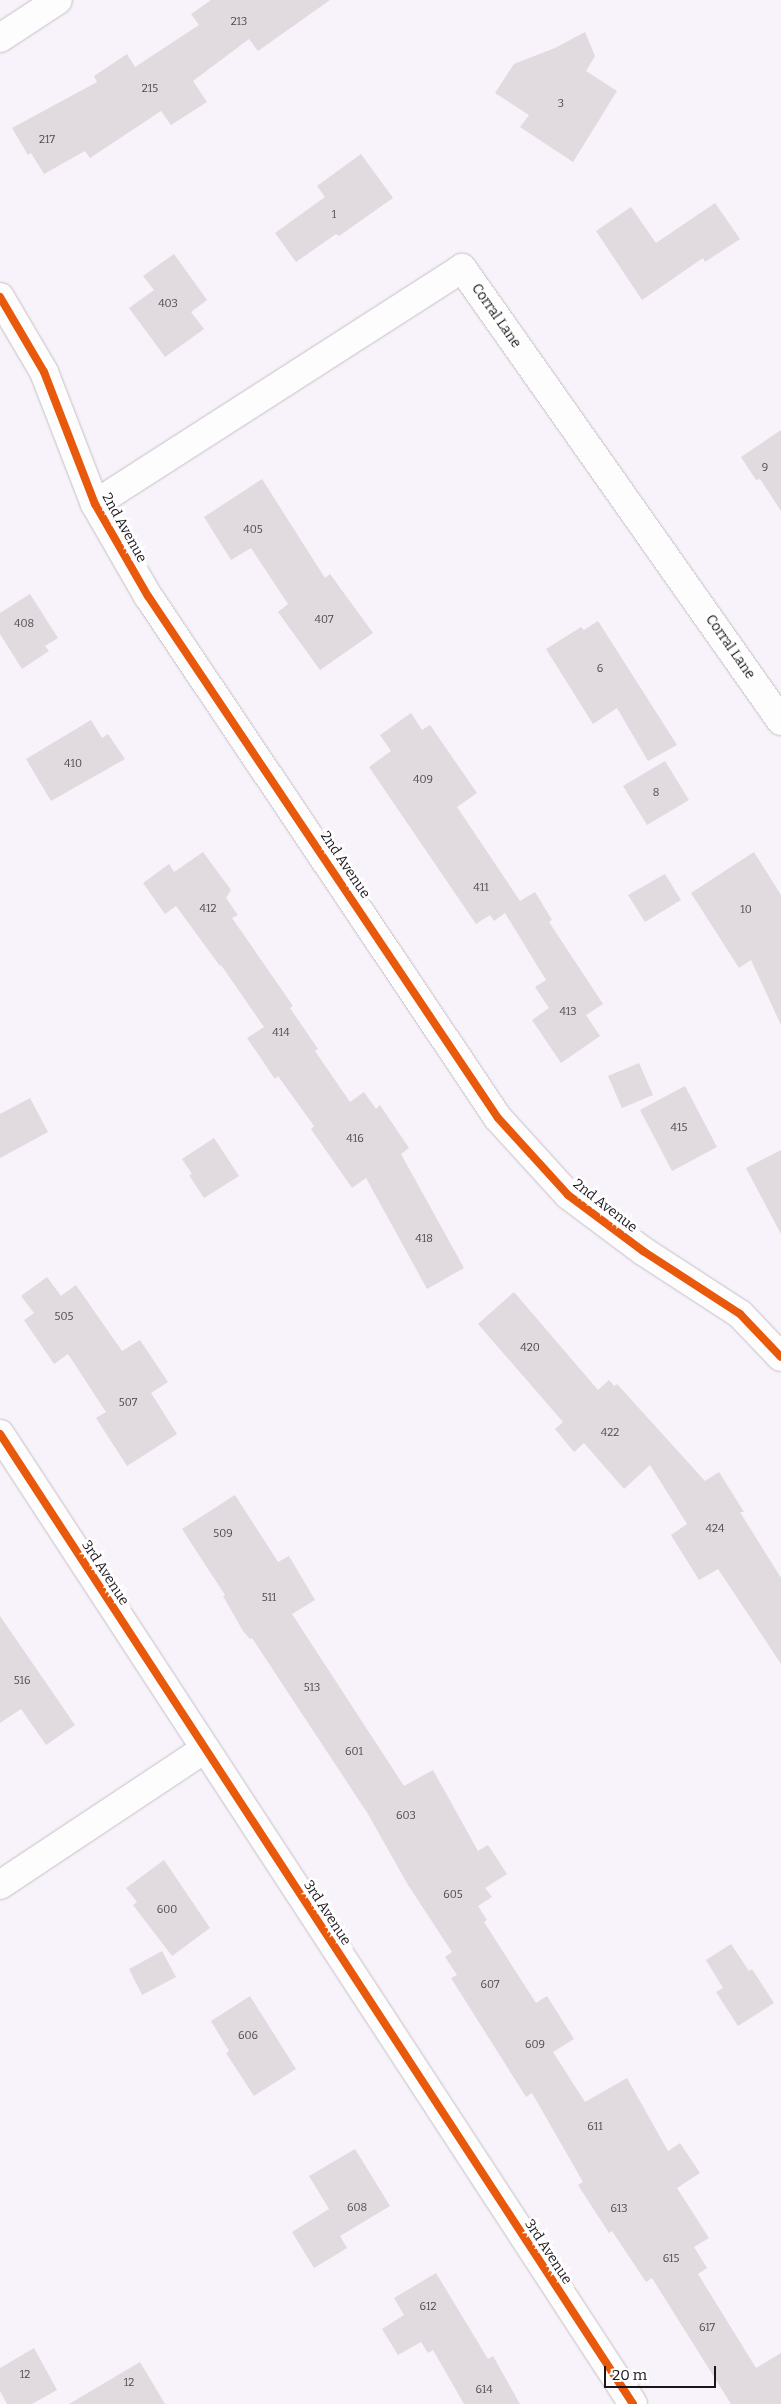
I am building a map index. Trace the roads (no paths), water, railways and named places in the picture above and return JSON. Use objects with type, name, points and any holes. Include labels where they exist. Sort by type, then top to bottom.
[{"type":"street","points":[[0,38],[58,0]]},
{"type":"street","name":"Corral Lane","points":[[95,504],[462,268],[781,721]]},
{"type":"street","name":"2nd Avenue","points":[[0,297],[44,372],[95,504],[148,596],[498,1118],[568,1195],[642,1251],[740,1314],[781,1357]]},
{"type":"street","name":"3rd Avenue","points":[[0,1434],[633,2404]]},
{"type":"street","points":[[0,1885],[205,1749]]}]
